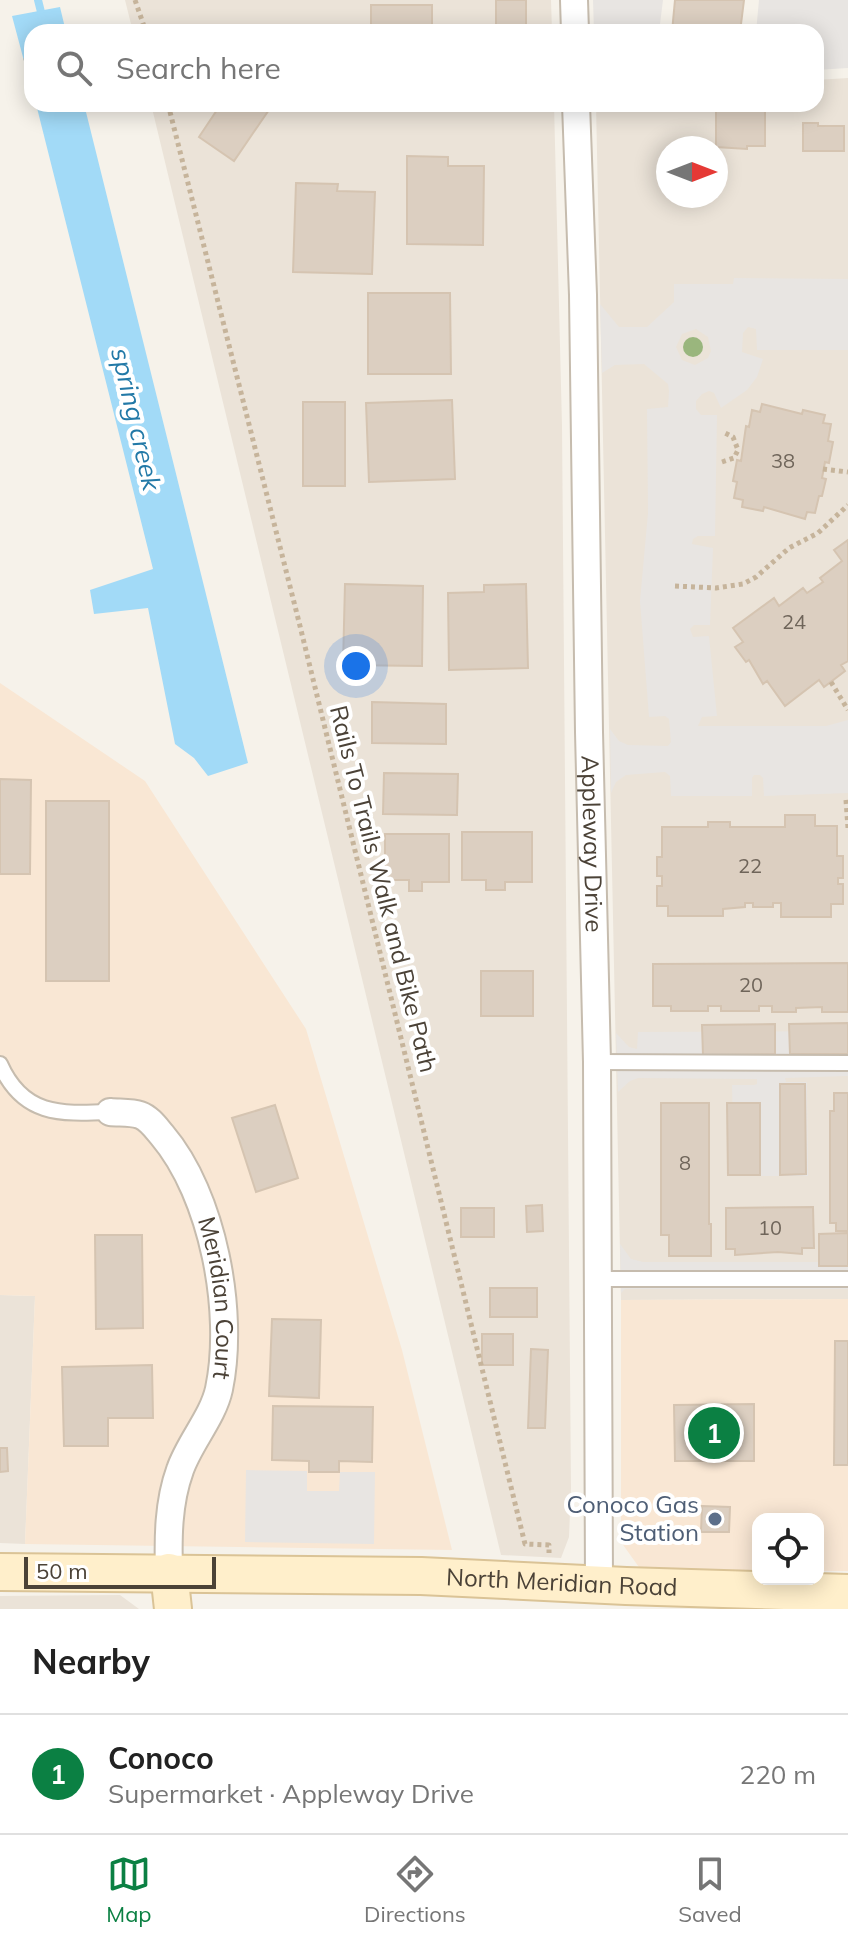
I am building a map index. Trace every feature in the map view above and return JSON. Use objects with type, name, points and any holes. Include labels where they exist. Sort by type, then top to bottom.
[{"type":"street","points":[[574,0],[575,24]]},
{"type":"street","name":"Appleway Drive","points":[[576,112],[583,295],[597,1062],[599,1584]]},
{"type":"street","name":"Meridian Court","points":[[110,1112],[140,1115],[153,1124],[175,1150],[192,1181],[205,1215],[222,1304],[224,1357],[219,1392],[180,1470],[168,1538],[169,1572]]},
{"type":"street","name":"North Meridian Road","points":[[0,1572],[421,1576],[848,1593]]},
{"type":"street","points":[[169,1572],[173,1609]]},
{"type":"lane","points":[[597,1062],[848,1063]]},
{"type":"lane","points":[[0,1064],[26,1102],[64,1114],[110,1112]]},
{"type":"lane","points":[[599,1279],[848,1279]]},
{"type":"path","points":[[135,0],[143,24]]},
{"type":"path","name":"Rails To Trails Walk and Bike Path","points":[[170,112],[299,622],[525,1544]]},
{"type":"path","points":[[722,462],[734,458],[740,451],[733,437],[723,432]]},
{"type":"path","points":[[823,469],[848,472]]},
{"type":"path","points":[[675,586],[716,588],[743,584],[756,577],[789,548],[818,533],[848,505]]},
{"type":"path","points":[[831,682],[848,710]]},
{"type":"path","points":[[846,800],[848,828]]},
{"type":"shaded area","points":[[125,0],[551,0],[552,24],[131,24]]},
{"type":"shaded area","points":[[593,0],[663,0],[660,24],[594,24]]},
{"type":"shaded area","points":[[759,0],[848,0],[848,68],[824,70],[824,24],[757,24]]},
{"type":"shaded area","points":[[848,78],[848,1299],[621,1300],[596,112],[824,112],[824,80]]},
{"type":"shaded area","points":[[153,112],[554,112],[562,426],[571,1488],[569,1537],[561,1558],[501,1555]]},
{"type":"shaded area","points":[[734,278],[848,279],[848,350],[757,350],[756,329],[748,327],[743,333],[742,352],[763,359],[757,377],[747,390],[721,408],[714,393],[709,391],[696,401],[696,409],[701,415],[717,415],[715,536],[698,536],[692,544],[713,548],[710,625],[694,625],[690,629],[693,637],[709,636],[717,716],[702,717],[698,726],[826,726],[848,720],[848,793],[764,796],[763,778],[754,775],[752,796],[671,796],[670,776],[665,772],[626,775],[616,782],[611,793],[610,729],[619,741],[628,745],[668,746],[671,742],[669,719],[665,716],[649,717],[640,601],[648,513],[647,409],[668,407],[669,391],[668,384],[644,364],[615,365],[602,373],[600,304],[619,327],[647,327],[674,302],[674,284],[733,284]],"holes":[[[696,329],[708,337],[711,351],[708,358],[695,365],[682,360],[676,347],[682,334]]]},
{"type":"shaded area","points":[[0,683],[145,781],[306,1029],[402,1350],[452,1550],[25,1544],[35,1296],[0,1295]]},
{"type":"shaded area","points":[[848,1031],[848,1076],[785,1078],[786,1082],[807,1082],[808,1176],[734,1176],[732,1085],[754,1085],[757,1079],[638,1078],[618,1092],[616,1033],[629,1047],[637,1049],[638,1032]]},
{"type":"shaded area","points":[[819,1240],[848,1240],[848,1289],[625,1289],[621,1293],[620,1244],[631,1259],[643,1262],[818,1262]]},
{"type":"shaded area","points":[[0,1295],[35,1296],[25,1544],[0,1543]]},
{"type":"shaded area","points":[[848,1299],[848,1571],[824,1571],[824,1513],[752,1513],[752,1571],[641,1570],[621,1542],[621,1300]]},
{"type":"shaded area","points":[[246,1470],[307,1471],[307,1491],[339,1491],[340,1472],[375,1472],[374,1544],[245,1542]]},
{"type":"shaded area","points":[[120,1595],[139,1609],[0,1609],[0,1596]]},
{"type":"water","points":[[60,7],[64,24],[24,24],[24,61],[12,16]]},
{"type":"water","points":[[38,112],[86,112],[248,763],[208,776],[194,758],[175,744],[148,608],[94,614],[90,590],[153,569]]},
{"type":"building","points":[[496,0],[526,0],[526,24],[496,24]]},
{"type":"building","points":[[675,0],[744,0],[741,24],[673,24]]},
{"type":"building","points":[[371,5],[432,5],[432,24],[371,24]]},
{"type":"building","points":[[216,112],[268,112],[234,161],[199,137]]},
{"type":"building","points":[[716,112],[765,112],[765,146],[747,146],[747,149],[728,148],[728,136],[716,136]]},
{"type":"building","points":[[803,123],[844,126],[844,151],[803,151]]},
{"type":"building","points":[[407,156],[448,157],[448,166],[484,166],[483,245],[407,244]]},
{"type":"building","points":[[296,183],[338,184],[337,191],[375,192],[372,274],[293,272]]},
{"type":"building","points":[[368,293],[450,293],[451,374],[368,374]]},
{"type":"building","points":[[452,400],[455,479],[369,482],[366,403]]},
{"type":"building","points":[[303,402],[345,402],[345,486],[303,486]]},
{"type":"building","points":[[762,404],[802,414],[803,410],[825,415],[823,423],[831,424],[828,441],[833,442],[829,463],[825,462],[822,478],[826,479],[822,496],[819,496],[815,513],[807,512],[805,519],[764,507],[763,511],[742,507],[743,500],[734,498],[737,482],[733,481],[737,460],[741,461],[746,426],[749,427],[752,410],[760,412]]},
{"type":"building","points":[[848,540],[848,661],[841,665],[845,671],[824,687],[819,680],[785,706],[767,681],[763,684],[749,660],[746,662],[735,647],[743,642],[733,628],[774,598],[779,606],[803,588],[807,593],[823,582],[820,578],[842,561],[834,550]]},
{"type":"building","points":[[345,584],[423,586],[422,666],[343,665]]},
{"type":"building","points":[[526,584],[528,668],[449,670],[448,593],[484,592],[484,585]]},
{"type":"building","points":[[372,702],[446,704],[446,744],[372,743]]},
{"type":"building","points":[[384,773],[458,774],[457,815],[383,814]]},
{"type":"building","points":[[0,779],[31,780],[30,874],[0,874]]},
{"type":"building","points":[[46,801],[109,801],[109,981],[46,981]]},
{"type":"building","points":[[785,815],[815,815],[815,826],[837,826],[837,856],[843,856],[843,878],[838,878],[838,884],[843,884],[843,904],[831,904],[831,917],[781,917],[781,903],[773,903],[773,907],[753,907],[753,903],[745,903],[745,907],[723,909],[723,916],[668,916],[668,906],[657,906],[657,886],[662,886],[662,876],[657,876],[657,857],[662,857],[662,827],[708,827],[708,822],[730,822],[730,827],[785,827]]},
{"type":"building","points":[[462,832],[532,832],[532,882],[505,882],[505,890],[486,890],[486,880],[462,880]]},
{"type":"building","points":[[385,834],[449,834],[449,882],[422,882],[422,891],[409,891],[409,880],[385,880]]},
{"type":"building","points":[[848,963],[848,1012],[822,1012],[822,1007],[772,1012],[772,1006],[759,1006],[759,1011],[721,1011],[721,1006],[708,1006],[708,1011],[671,1011],[671,1006],[653,1006],[653,964]]},
{"type":"building","points":[[481,971],[533,971],[533,1016],[481,1016]]},
{"type":"building","points":[[848,1023],[848,1054],[790,1054],[789,1024]]},
{"type":"building","points":[[775,1024],[775,1054],[703,1055],[702,1025]]},
{"type":"building","points":[[780,1084],[805,1084],[806,1174],[780,1175]]},
{"type":"building","points":[[834,1093],[848,1093],[848,1231],[836,1231],[836,1223],[830,1223],[830,1111],[834,1111]]},
{"type":"building","points":[[661,1103],[709,1103],[711,1256],[669,1256],[669,1235],[661,1235]]},
{"type":"building","points":[[727,1103],[760,1103],[760,1175],[728,1175]]},
{"type":"building","points":[[275,1105],[298,1178],[256,1192],[232,1118]]},
{"type":"building","points":[[542,1205],[543,1231],[527,1232],[526,1206]]},
{"type":"building","points":[[813,1207],[814,1248],[802,1248],[802,1254],[735,1255],[735,1249],[726,1249],[726,1208]]},
{"type":"building","points":[[461,1208],[494,1208],[494,1237],[461,1237]]},
{"type":"building","points":[[848,1233],[848,1266],[819,1266],[819,1234]]},
{"type":"building","points":[[95,1235],[142,1235],[143,1328],[96,1329]]},
{"type":"building","points":[[490,1288],[537,1288],[537,1317],[490,1317]]},
{"type":"building","points":[[272,1319],[321,1320],[319,1398],[269,1396]]},
{"type":"building","points":[[482,1334],[513,1334],[513,1365],[482,1365]]},
{"type":"building","points":[[835,1341],[848,1341],[848,1465],[834,1465]]},
{"type":"building","points":[[531,1349],[548,1350],[545,1428],[528,1428]]},
{"type":"building","points":[[152,1365],[153,1418],[108,1418],[108,1446],[64,1446],[62,1367]]},
{"type":"building","points":[[754,1404],[754,1461],[675,1461],[674,1405]]},
{"type":"building","points":[[273,1406],[373,1407],[372,1462],[339,1461],[339,1472],[309,1472],[309,1461],[272,1460]]},
{"type":"building","points":[[0,1448],[7,1448],[8,1471],[0,1472]]},
{"type":"building","name":"Conoco Gas Station","points":[[702,1506],[730,1507],[729,1532],[701,1532]]},
{"type":"waterway","name":"spring creek","points":[[38,0],[44,24]]},
{"type":"place","name":"Conoco","points":[[714,1433]]},
{"type":"place","name":"Conoco Gas Station","points":[[715,1519]]}]
